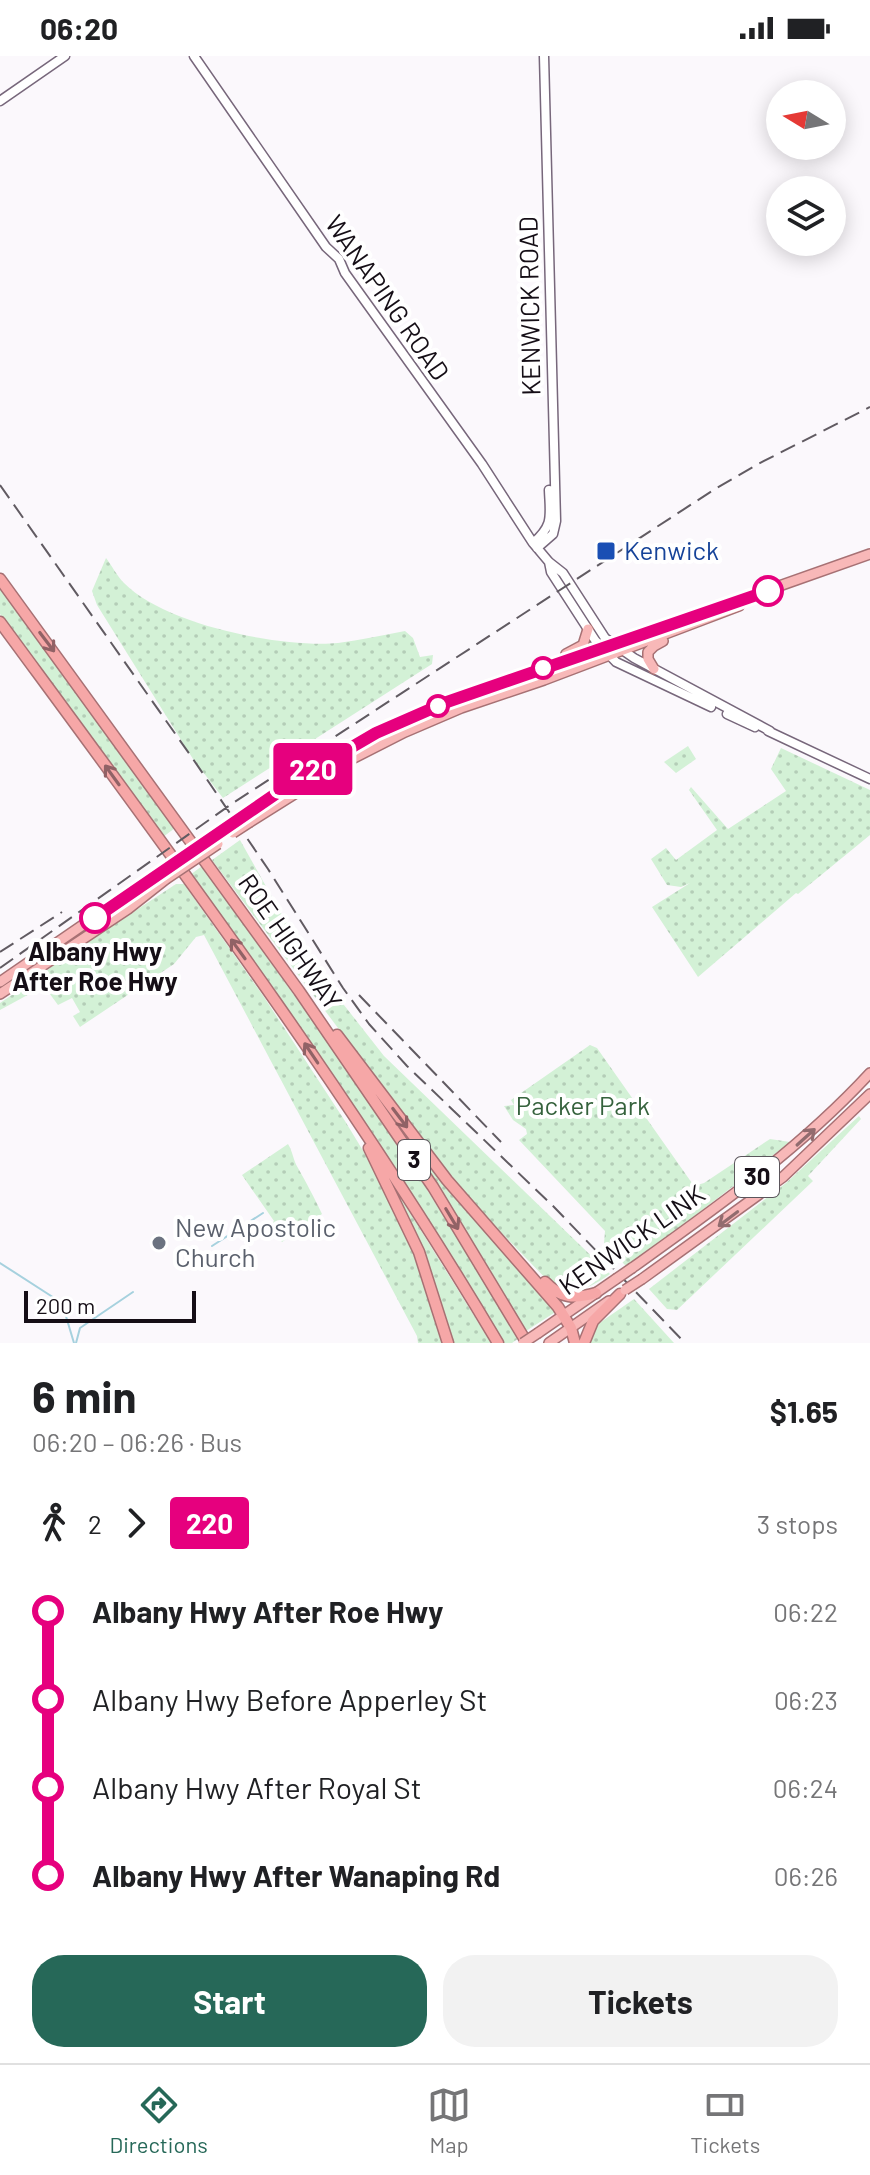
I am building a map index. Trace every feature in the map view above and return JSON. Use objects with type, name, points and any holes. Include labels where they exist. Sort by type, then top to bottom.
[{"type":"highway","points":[[0,982],[231,829],[390,739],[461,708],[623,651],[870,556]]},
{"type":"highway","points":[[248,819],[337,754],[447,702],[870,556]]},
{"type":"highway","name":"ROE HIGHWAY","points":[[0,579],[299,991],[433,1187],[525,1343]]},
{"type":"highway","points":[[654,669],[647,655],[652,647],[705,620]]},
{"type":"highway","name":"ROE HIGHWAY","points":[[0,622],[271,995],[394,1175],[498,1343]]},
{"type":"highway","points":[[544,668],[550,660],[581,647],[588,629]]},
{"type":"highway","points":[[0,994],[128,909],[163,876]]},
{"type":"highway","points":[[299,991],[447,1180],[564,1315],[575,1343]]},
{"type":"highway","name":"KENWICK LINK","points":[[525,1343],[771,1167],[824,1120],[870,1073]]},
{"type":"highway","name":"KENWICK LINK","points":[[549,1343],[783,1177],[870,1094]]},
{"type":"highway","points":[[351,1111],[419,1252],[448,1343]]},
{"type":"highway","points":[[509,1248],[558,1293],[578,1298],[596,1293]]},
{"type":"highway","points":[[584,1343],[593,1321],[622,1292]]},
{"type":"main road","points":[[0,101],[65,56]]},
{"type":"main road","name":"WANAPING ROAD","points":[[194,56],[482,464],[535,546],[558,567],[604,636],[654,669],[770,731]]},
{"type":"main road","name":"KENWICK ROAD","points":[[535,546],[550,520],[541,56]]},
{"type":"main road","name":"WANAPING ROAD","points":[[549,562],[551,572],[588,629],[619,664],[756,728],[770,731]]},
{"type":"main road","points":[[568,598],[581,599],[578,614]]},
{"type":"main road","points":[[770,731],[870,779]]},
{"type":"green space","points":[[106,558],[121,580],[143,598],[195,622],[256,637],[314,644],[338,643],[405,631],[413,638],[420,657],[433,655],[432,664],[223,798],[193,759],[97,605],[92,591]]},
{"type":"green space","points":[[0,588],[175,828],[163,837],[0,614]]},
{"type":"green space","points":[[688,746],[696,759],[676,773],[664,762]]},
{"type":"green space","points":[[781,748],[870,790],[870,835],[698,977],[652,907],[690,883],[681,887],[667,885],[651,859],[666,848],[676,860],[717,830],[689,790],[691,787],[728,829],[786,791],[771,769]]},
{"type":"green space","points":[[240,840],[304,954],[384,1056],[610,1274],[582,1289],[568,1290],[553,1286],[458,1188],[212,860]]},
{"type":"green space","points":[[202,866],[416,1172],[519,1338],[512,1343],[501,1343],[340,1084],[190,875]]},
{"type":"green space","points":[[176,884],[184,884],[264,997],[382,1182],[407,1235],[443,1343],[418,1343],[204,935],[196,937],[174,964],[80,1027],[73,1016],[80,1012],[72,998],[58,1005],[44,986],[0,1010],[0,1003],[57,962]]},
{"type":"green space","name":"Packer Park","points":[[590,1045],[597,1048],[694,1186],[704,1183],[770,1139],[790,1142],[630,1266],[625,1265],[604,1244],[605,1231],[519,1140],[527,1134],[526,1129],[513,1120],[504,1106],[514,1105],[511,1100]]},
{"type":"green space","points":[[389,1112],[557,1311],[526,1331]]},
{"type":"green space","points":[[859,1116],[861,1119],[808,1176],[813,1181],[677,1310],[667,1309],[649,1289],[786,1183]]},
{"type":"green space","points":[[288,1144],[322,1214],[282,1242],[270,1225],[274,1221],[242,1175]]},
{"type":"green space","points":[[392,1184],[491,1343],[450,1343]]},
{"type":"green space","points":[[634,1299],[674,1343],[587,1343],[598,1324]]},
{"type":"waterway","points":[[212,1246],[263,1213]]},
{"type":"waterway","points":[[0,1263],[62,1303],[74,1343]]},
{"type":"waterway","points":[[76,1343],[80,1328],[133,1292]]},
{"type":"railway","points":[[0,968],[233,803],[715,489],[870,407]]},
{"type":"railway","points":[[0,485],[193,759],[369,1024],[407,1066],[554,1207],[685,1343]]},
{"type":"railway","points":[[0,952],[62,912]]},
{"type":"railway","points":[[359,995],[501,1142]]},
{"type":"bus line","name":"220","points":[[95,918],[299,778],[376,733],[447,702],[768,591]]},
{"type":"place","name":"Kenwick","points":[[606,551]]},
{"type":"place","name":"Albany Hwy After Roe Hwy","points":[[95,918]]},
{"type":"place","name":"New Apostolic Church","points":[[159,1243]]}]
